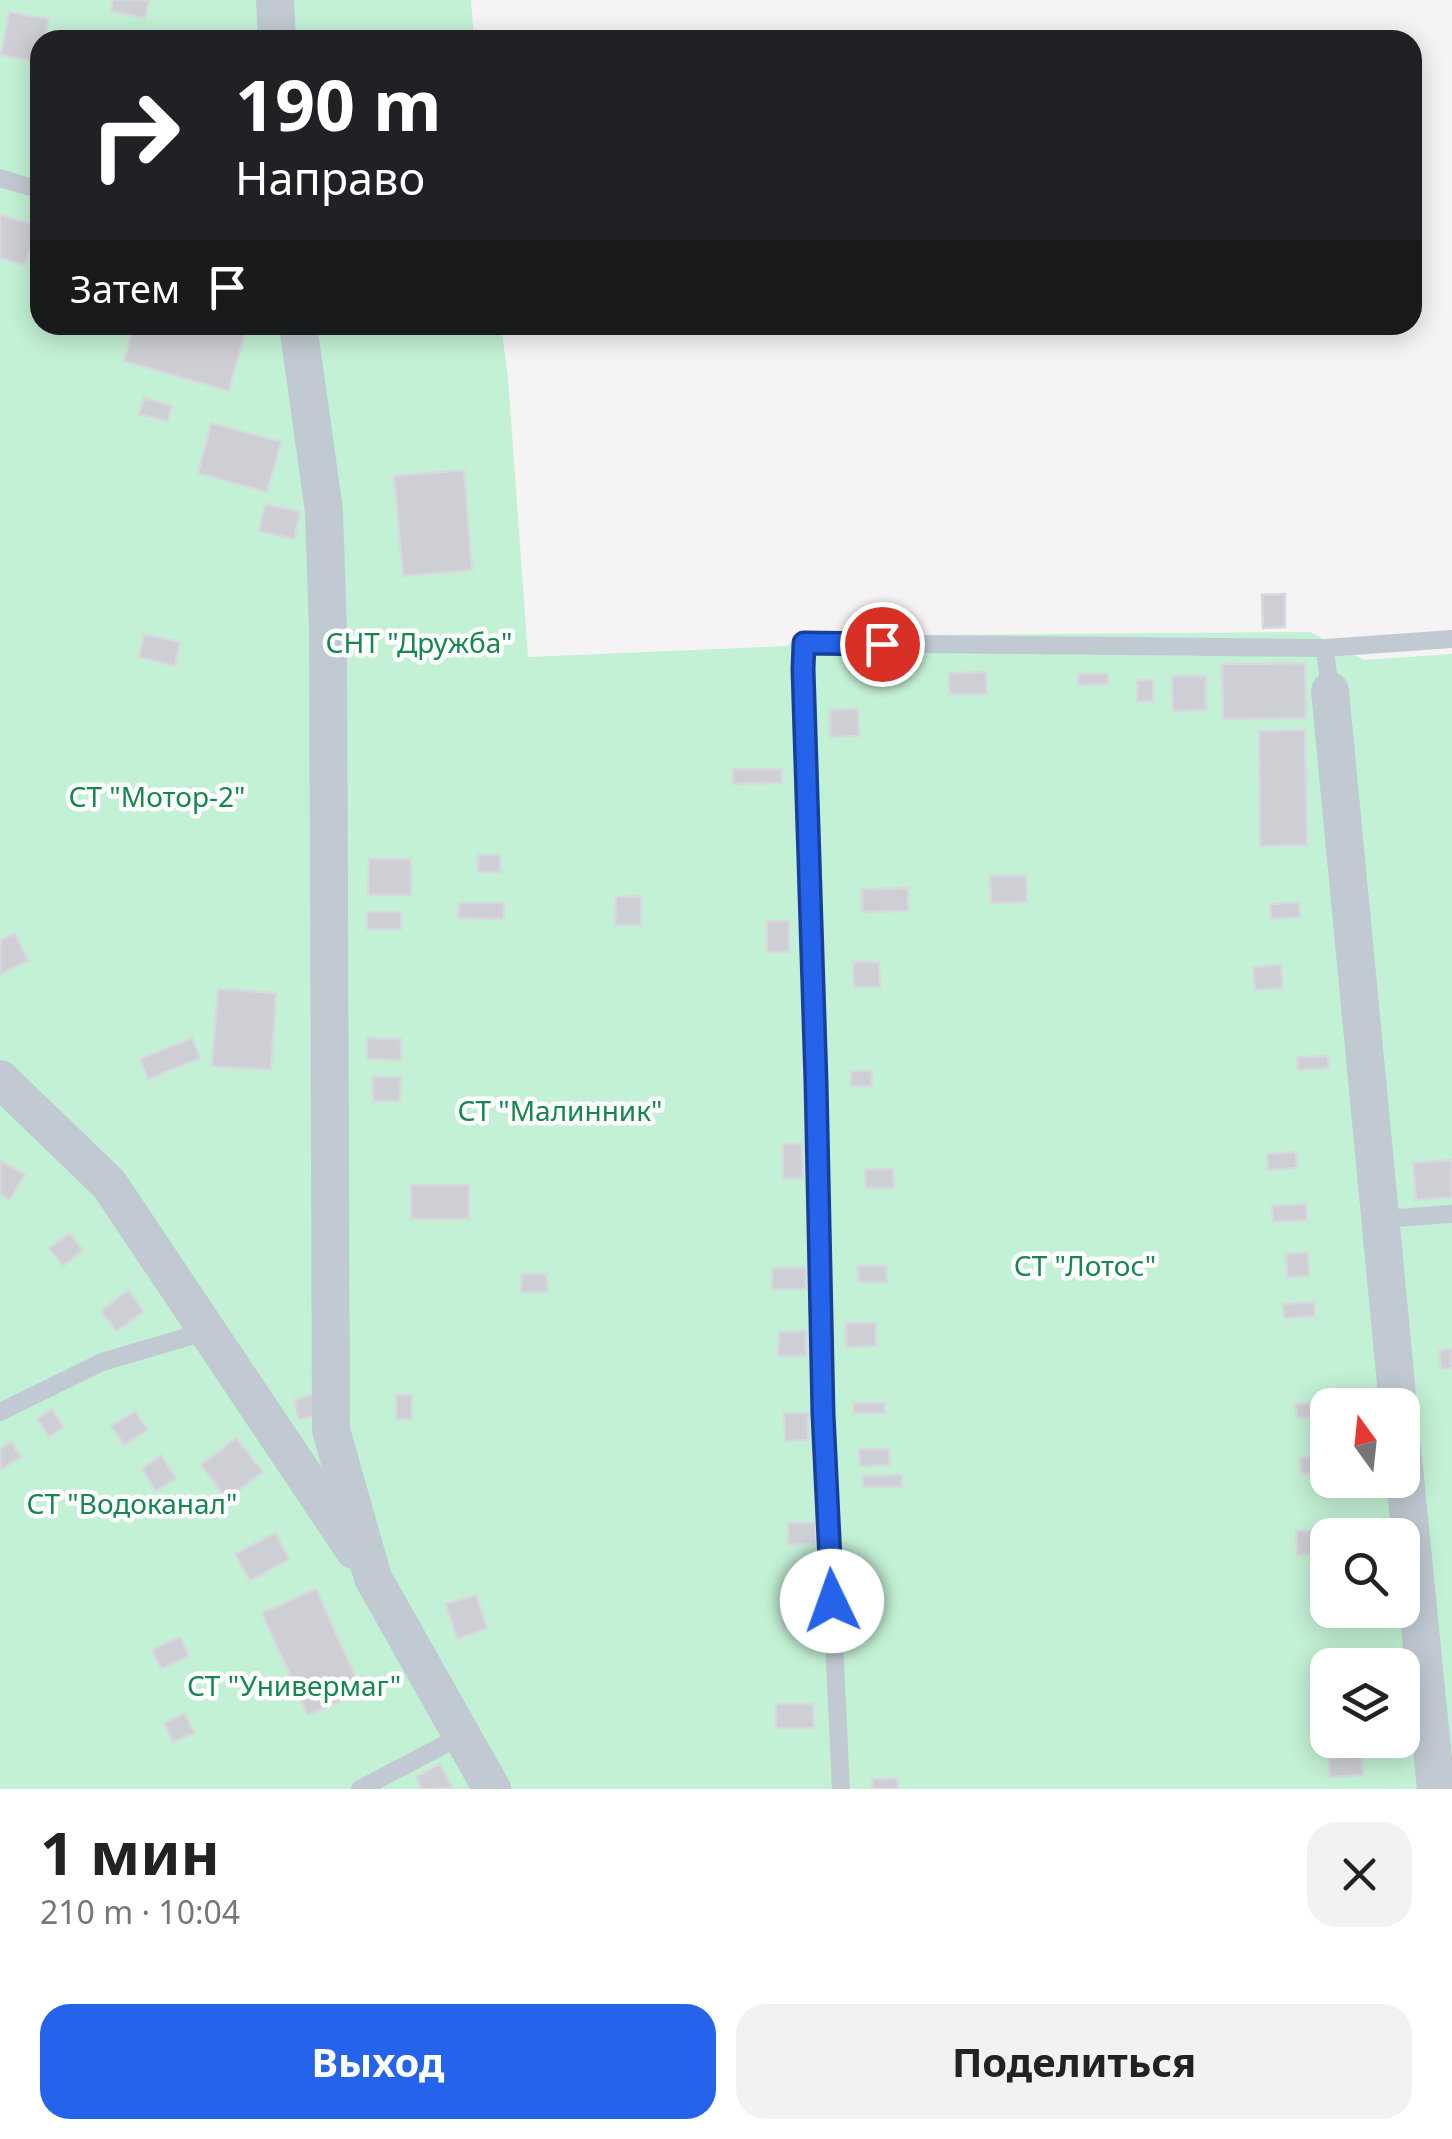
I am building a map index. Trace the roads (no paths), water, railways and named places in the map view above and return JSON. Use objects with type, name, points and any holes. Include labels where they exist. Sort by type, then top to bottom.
[{"type":"street","points":[[274,0],[276,30]]},
{"type":"street","points":[[299,335],[324,511],[328,630],[332,1430],[373,1578]]},
{"type":"street","points":[[1330,691],[1396,1388]]},
{"type":"street","points":[[0,1078],[109,1184],[373,1578],[492,1789]]},
{"type":"street","points":[[1408,1498],[1440,1765]]},
{"type":"lane","points":[[0,178],[30,187]]},
{"type":"lane","points":[[841,1789],[823,1414],[804,643],[1326,648],[1452,639]]},
{"type":"lane","points":[[1326,648],[1330,691]]},
{"type":"lane","points":[[1381,1219],[1452,1214]]},
{"type":"lane","points":[[0,1412],[102,1362],[208,1331]]},
{"type":"lane","points":[[360,1789],[462,1736]]},
{"type":"park label","name":"СНТ \"Дружба\"","points":[[419,642]]},
{"type":"park label","name":"СТ \"Мотор-2\"","points":[[157,796]]},
{"type":"park label","name":"СТ \"Малинник\"","points":[[560,1110]]},
{"type":"park label","name":"СТ \"Лотос\"","points":[[1085,1265]]},
{"type":"park label","name":"СТ \"Водоканал\"","points":[[132,1503]]},
{"type":"park label","name":"СТ \"Универмаг\"","points":[[294,1685]]}]
